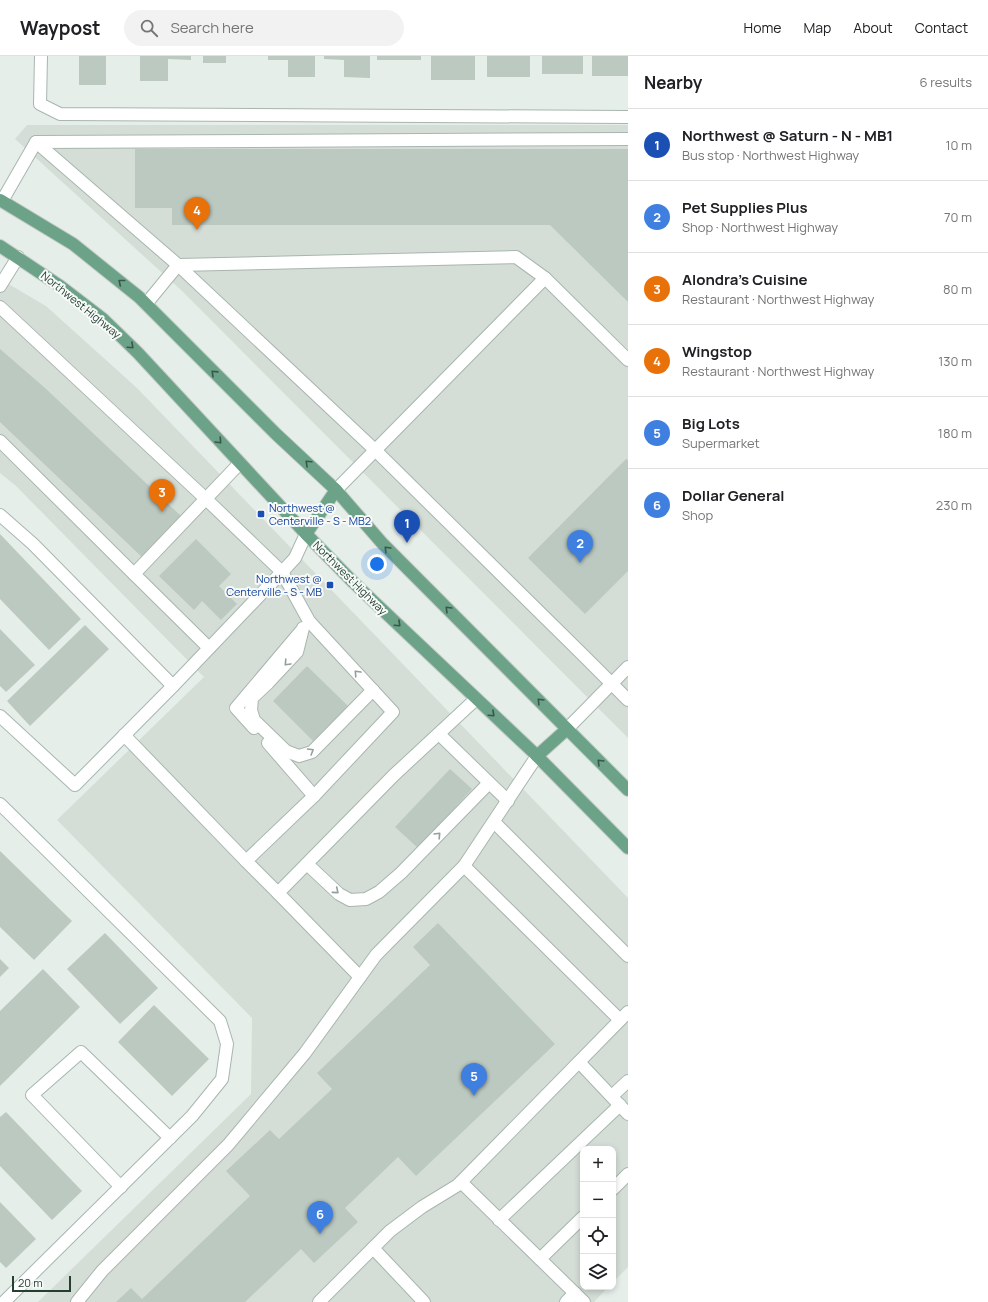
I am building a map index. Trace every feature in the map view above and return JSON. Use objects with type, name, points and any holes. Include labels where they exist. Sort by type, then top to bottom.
[{"type":"main road","points":[[1,200],[73,244],[146,304],[276,434],[336,490],[382,543],[628,790]]},
{"type":"main road","name":"Northwest Highway","points":[[0,246],[60,286],[102,320],[138,353],[306,534],[354,583],[537,756],[628,848]]},
{"type":"main road","points":[[306,534],[336,490]]},
{"type":"main road","points":[[537,756],[567,729]]},
{"type":"street","points":[[41,56],[40,104],[60,114],[628,117]]},
{"type":"street","points":[[36,142],[628,139]]},
{"type":"street","points":[[1,200],[36,142]]},
{"type":"street","points":[[36,142],[178,265],[375,450],[628,700]]},
{"type":"street","points":[[0,286],[18,257]]},
{"type":"street","points":[[146,304],[178,265],[516,258],[546,278],[628,360]]},
{"type":"street","points":[[336,490],[546,278]]},
{"type":"street","points":[[0,307],[282,572],[306,625],[373,690],[393,712],[314,796],[246,861]]},
{"type":"street","points":[[0,440],[209,648]]},
{"type":"street","points":[[134,574],[240,463]]},
{"type":"street","points":[[0,515],[33,544],[173,686]]},
{"type":"street","points":[[0,716],[75,785],[173,686],[295,558],[306,534]]},
{"type":"street","points":[[306,625],[297,652],[252,698],[251,710],[254,720],[286,751],[299,756],[312,752],[373,690]]},
{"type":"street","points":[[306,625],[236,708],[314,796]]},
{"type":"street","points":[[567,729],[628,667]]},
{"type":"street","points":[[278,893],[394,775],[476,698]]},
{"type":"street","points":[[439,734],[508,801]]},
{"type":"street","points":[[124,735],[360,978]]},
{"type":"street","points":[[77,1302],[102,1271],[228,1145],[305,1053],[376,955],[464,866],[537,756]]},
{"type":"street","points":[[307,864],[339,894],[350,900],[366,899],[379,892],[401,873],[489,783]]},
{"type":"street","points":[[2,809],[220,1021],[227,1044],[222,1079],[192,1116],[4,1302]]},
{"type":"street","points":[[494,822],[628,956]]},
{"type":"street","points":[[319,1302],[390,1231],[422,1207],[461,1182],[624,1016],[464,866]]},
{"type":"street","points":[[121,1187],[32,1095],[81,1052],[170,1138]]},
{"type":"street","points":[[499,1220],[624,1109],[579,1062]]},
{"type":"street","points":[[612,1096],[628,1081]]},
{"type":"street","points":[[616,1186],[628,1174]]},
{"type":"street","points":[[461,1182],[584,1302]]},
{"type":"street","points":[[540,1259],[582,1218]]},
{"type":"street","points":[[373,1248],[424,1302]]},
{"type":"street","points":[[566,1302],[574,1293]]},
{"type":"shaded area","points":[[27,125],[628,125],[628,738],[181,290],[15,139]]},
{"type":"shaded area","points":[[0,279],[46,306],[137,388],[628,898],[628,1267],[616,1279],[616,1146],[580,1146],[580,1290],[605,1290],[594,1302],[38,1302],[251,1094],[252,1018],[57,820],[204,677],[16,486],[0,473]]},
{"type":"building","points":[[79,56],[106,56],[106,85],[79,85]]},
{"type":"building","points":[[140,56],[191,56],[191,60],[168,59],[168,81],[140,81]]},
{"type":"building","points":[[203,56],[226,56],[226,63],[203,63]]},
{"type":"building","points":[[268,56],[315,56],[315,77],[288,77],[288,60],[268,60]]},
{"type":"building","points":[[324,56],[370,56],[370,78],[344,77],[344,60],[324,59]]},
{"type":"building","points":[[377,56],[421,56],[421,60],[377,60]]},
{"type":"building","points":[[431,56],[475,56],[475,80],[431,80]]},
{"type":"building","points":[[487,56],[530,56],[530,77],[487,77]]},
{"type":"building","points":[[542,56],[583,56],[583,74],[542,74]]},
{"type":"building","points":[[592,56],[628,56],[628,76],[592,76]]},
{"type":"building","points":[[135,149],[628,149],[628,302],[550,225],[172,225],[172,208],[135,208]]},
{"type":"building","points":[[0,349],[45,388],[182,517],[143,558],[0,422]]},
{"type":"building","points":[[626,459],[628,460],[628,571],[585,614],[528,558]]},
{"type":"building","points":[[0,534],[81,619],[49,650],[0,599]]},
{"type":"building","points":[[196,539],[231,574],[219,586],[237,604],[221,620],[202,601],[194,610],[159,576]]},
{"type":"building","points":[[85,625],[109,649],[30,726],[7,701]]},
{"type":"building","points":[[0,629],[35,665],[6,692],[0,686]]},
{"type":"building","points":[[307,666],[348,706],[313,741],[273,701]]},
{"type":"building","points":[[450,769],[472,789],[418,848],[395,827]]},
{"type":"building","points":[[0,851],[72,921],[34,960],[0,927]]},
{"type":"building","points":[[438,923],[555,1044],[416,1176],[398,1157],[345,1208],[358,1222],[314,1263],[301,1249],[245,1302],[116,1302],[131,1288],[142,1299],[250,1196],[226,1171],[270,1130],[279,1139],[332,1089],[317,1073],[430,965],[413,947]]},
{"type":"building","points":[[105,933],[158,988],[120,1024],[67,969]]},
{"type":"building","points":[[0,959],[9,968],[0,977]]},
{"type":"building","points":[[43,969],[80,1007],[0,1086],[0,1011]]},
{"type":"building","points":[[154,1005],[209,1059],[172,1096],[118,1042]]},
{"type":"building","points":[[6,1112],[82,1191],[52,1220],[0,1166],[0,1117]]},
{"type":"building","points":[[0,1202],[36,1239],[6,1268],[0,1262]]},
{"type":"place","name":"Wingstop","points":[[197,230]]},
{"type":"place","name":"Alondra’s Cuisine","points":[[162,512]]},
{"type":"place","name":"Northwest @ Centerville - S - MB2","points":[[261,514]]},
{"type":"place","name":"Northwest @ Saturn - N - MB1","points":[[407,543]]},
{"type":"place","name":"Pet Supplies Plus","points":[[580,563]]},
{"type":"place","name":"Northwest @ Centerville - S - MB","points":[[330,585]]},
{"type":"place","name":"Big Lots","points":[[474,1096]]},
{"type":"place","name":"Dollar General","points":[[320,1234]]}]
